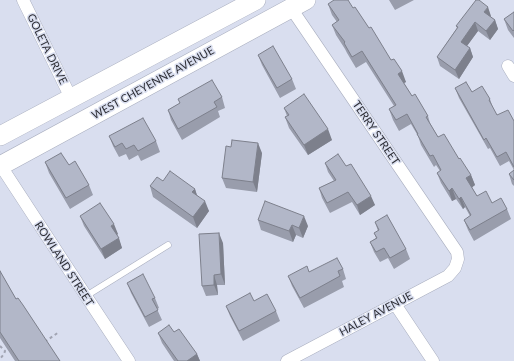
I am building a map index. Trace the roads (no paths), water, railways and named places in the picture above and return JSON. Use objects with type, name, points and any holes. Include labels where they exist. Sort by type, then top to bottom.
[{"type":"main road","points":[[0,136],[256,0]]},
{"type":"main road","name":"WEST CHEYENNE AVENUE","points":[[0,166],[167,75],[291,2]]},
{"type":"street","name":"GOLETA DRIVE","points":[[23,0],[71,98]]},
{"type":"street","name":"TERRY STREET","points":[[291,2],[457,252],[458,259]]},
{"type":"street","name":"ROWLAND STREET","points":[[0,166],[129,361]]},
{"type":"street","name":"HALEY AVENUE","points":[[287,361],[448,276],[455,268],[458,259]]},
{"type":"street","points":[[395,304],[433,361]]},
{"type":"lane","points":[[86,296],[168,245]]}]
